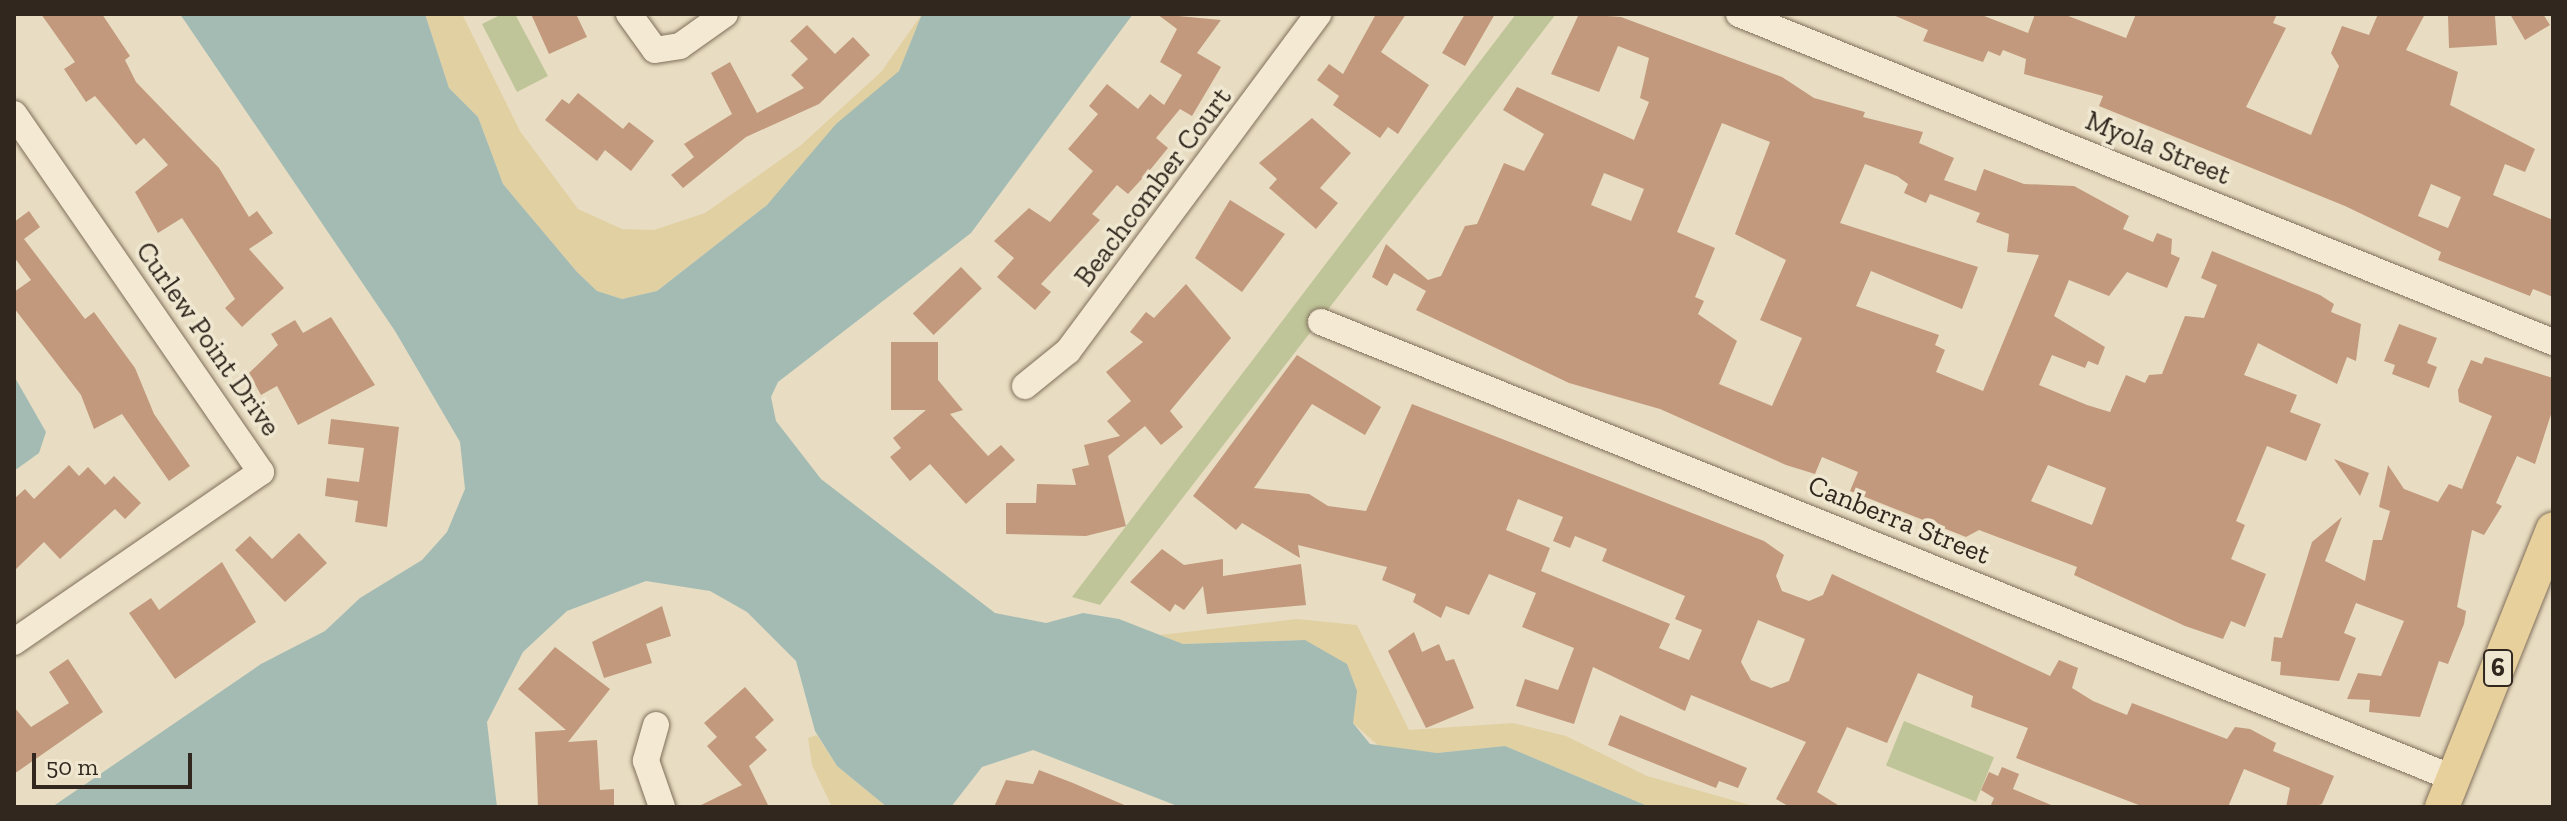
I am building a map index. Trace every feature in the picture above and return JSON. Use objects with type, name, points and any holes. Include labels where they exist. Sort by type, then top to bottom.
[{"type":"main road","name":"6","points":[[2447,792],[2553,529]]},
{"type":"street","points":[[629,14],[655,50],[680,46],[725,14]]},
{"type":"street","name":"Beachcomber Court","points":[[1025,386],[1068,351],[1318,14]]},
{"type":"street","name":"Myola Street","points":[[1739,14],[2553,342]]},
{"type":"street","name":"Curlew Point Drive","points":[[14,114],[261,472],[14,642]]},
{"type":"street","name":"Canberra Street","points":[[1321,322],[2447,792]]},
{"type":"street","points":[[656,725],[646,761],[662,807]]},
{"type":"green space","points":[[502,14],[515,14],[548,76],[517,92],[482,24]]},
{"type":"green space","points":[[1516,14],[1556,14],[1100,605],[1072,597]]},
{"type":"green space","points":[[1904,721],[1994,757],[1976,802],[1886,766]]},
{"type":"sand","points":[[425,14],[462,14],[520,131],[578,209],[622,229],[654,230],[705,213],[800,146],[881,72],[922,14],[899,71],[767,205],[657,291],[622,299],[597,291],[577,272],[503,184],[478,117],[449,88]]},
{"type":"sand","points":[[1297,619],[1357,625],[1409,730],[1513,723],[1566,736],[1647,776],[1757,807],[1650,807],[1505,746],[1437,753],[1381,748],[1353,723],[1305,640],[1183,644],[1160,635]]},
{"type":"sand","points":[[817,735],[837,766],[887,807],[832,807],[812,765],[808,738]]},
{"type":"water","points":[[180,14],[425,14],[449,88],[478,117],[503,184],[577,272],[597,291],[622,299],[657,291],[767,205],[836,124],[899,71],[922,14],[1133,14],[971,233],[778,382],[771,397],[776,421],[821,479],[995,613],[1046,623],[1083,613],[1119,619],[1183,644],[1305,640],[1347,664],[1357,691],[1353,723],[1370,744],[1437,753],[1505,746],[1650,807],[1180,807],[1033,750],[982,767],[951,807],[887,807],[837,766],[815,731],[796,661],[747,612],[710,591],[646,581],[567,611],[523,652],[487,722],[497,807],[52,807],[261,664],[325,631],[360,598],[422,560],[447,532],[465,489],[460,442],[395,331]]},
{"type":"water","points":[[14,376],[46,432],[39,453],[14,471]]},
{"type":"building","points":[[41,14],[102,14],[130,56],[125,60],[136,82],[219,168],[249,217],[257,211],[273,233],[249,249],[284,288],[242,327],[225,308],[235,299],[182,218],[158,233],[135,192],[168,165],[144,138],[136,145],[95,96],[86,102],[64,69],[75,62]]},
{"type":"building","points":[[531,14],[576,14],[587,37],[549,54]]},
{"type":"building","points":[[1157,14],[1221,20],[1197,53],[1221,67],[1192,116],[1180,109],[1156,138],[1168,148],[1150,170],[1128,194],[1117,185],[1092,214],[1100,220],[1041,284],[1051,292],[1035,310],[997,277],[1014,258],[994,241],[1029,208],[1050,222],[1093,171],[1068,149],[1098,114],[1089,106],[1107,84],[1138,109],[1150,94],[1164,105],[1182,75],[1160,62],[1177,29]]},
{"type":"building","points":[[1376,14],[1406,14],[1381,52],[1429,85],[1398,134],[1388,127],[1380,138],[1333,105],[1339,96],[1317,80],[1329,64],[1343,74]]},
{"type":"building","points":[[1465,14],[1495,14],[1465,66],[1442,53]]},
{"type":"building","points":[[1579,14],[1621,17],[1782,77],[1814,98],[1865,112],[1863,117],[1923,132],[1919,143],[1954,158],[1944,180],[1976,191],[1984,169],[2024,184],[2074,186],[2129,216],[2123,229],[2153,242],[2157,233],[2172,239],[2171,254],[2180,258],[2167,288],[2127,272],[2109,296],[2069,280],[2054,316],[2105,347],[2098,365],[2088,361],[2085,368],[2052,355],[2039,385],[2087,405],[2110,412],[2126,375],[2145,383],[2149,375],[2162,374],[2185,316],[2204,318],[2217,285],[2201,278],[2212,251],[2320,295],[2334,304],[2331,312],[2361,324],[2356,361],[2347,357],[2337,384],[2258,343],[2244,375],[2297,395],[2290,412],[2321,424],[2306,461],[2267,446],[2236,521],[2245,525],[2231,559],[2266,574],[2245,627],[2231,621],[2223,639],[2185,626],[2074,575],[2077,567],[1979,530],[1966,537],[1850,491],[1858,472],[1822,457],[1815,474],[1786,465],[1660,409],[1569,383],[1416,310],[1426,291],[1394,273],[1387,286],[1372,277],[1386,244],[1428,280],[1441,276],[1465,226],[1477,224],[1504,163],[1524,171],[1544,134],[1503,110],[1517,87],[1634,140],[1649,102],[1640,98],[1649,58],[1618,46],[1599,92],[1551,74]],"holes":[[[1722,123],[1770,142],[1735,234],[1786,260],[1760,320],[1802,338],[1772,406],[1719,384],[1737,341],[1698,314],[1704,301],[1695,297],[1715,248],[1677,232]],[[1865,164],[1897,176],[1908,184],[1904,193],[1926,203],[1930,194],[1980,213],[1976,222],[2009,234],[2007,252],[2039,255],[1983,391],[1936,372],[1945,350],[1935,345],[1939,335],[1856,306],[1871,271],[1962,309],[1978,267],[1840,223]],[[1604,173],[1644,189],[1631,221],[1591,205]],[[2048,465],[2106,488],[2092,525],[2031,501]]]},
{"type":"building","points":[[1891,14],[1979,14],[2028,33],[2035,14],[2063,14],[2126,38],[2136,14],[2277,14],[2273,23],[2286,28],[2246,107],[2311,135],[2339,66],[2331,53],[2342,26],[2369,35],[2378,14],[2425,14],[2406,50],[2458,72],[2450,105],[2535,149],[2525,172],[2505,164],[2493,195],[2553,220],[2553,297],[2533,289],[2530,296],[2438,260],[2441,252],[2345,206],[2099,106],[2103,96],[2024,74],[2026,59],[2003,50],[2000,56],[1988,51],[1983,62],[1923,41],[1928,30]],"holes":[[[2431,184],[2461,197],[2448,228],[2418,216]]]},
{"type":"building","points":[[2448,14],[2495,16],[2497,45],[2449,48]]},
{"type":"building","points":[[2510,14],[2543,14],[2550,25],[2525,40]]},
{"type":"building","points":[[807,25],[835,54],[853,37],[870,55],[819,104],[746,137],[683,188],[671,175],[694,157],[684,144],[732,114],[711,73],[730,62],[757,113],[804,88],[791,75],[808,59],[790,41]]},
{"type":"building","points":[[578,93],[623,129],[629,122],[654,141],[631,171],[605,150],[597,161],[545,120],[562,99],[569,104]]},
{"type":"building","points":[[1312,118],[1351,153],[1320,188],[1338,203],[1316,229],[1269,188],[1277,179],[1259,163]]},
{"type":"building","points":[[1230,200],[1285,234],[1242,292],[1195,258]]},
{"type":"building","points":[[29,211],[40,227],[24,239],[85,319],[94,312],[135,368],[154,414],[190,466],[169,481],[122,414],[94,429],[81,395],[14,308],[14,292],[31,280],[14,257],[14,222]]},
{"type":"building","points":[[961,267],[982,289],[934,335],[913,314]]},
{"type":"building","points":[[1186,284],[1231,338],[1170,411],[1183,427],[1161,445],[1145,426],[1108,456],[1126,526],[1086,536],[1006,534],[1006,503],[1036,503],[1037,484],[1076,485],[1072,469],[1089,465],[1084,445],[1120,436],[1107,421],[1131,401],[1106,372],[1143,342],[1130,332],[1146,312],[1154,318]]},
{"type":"building","points":[[331,317],[375,385],[298,425],[277,386],[261,395],[249,373],[278,345],[271,334],[295,320],[303,333]]},
{"type":"building","points":[[2399,324],[2437,338],[2427,363],[2437,367],[2429,388],[2392,374],[2395,365],[2384,361]]},
{"type":"building","points":[[891,342],[938,342],[938,380],[963,410],[950,414],[988,456],[1001,445],[1015,460],[966,504],[930,464],[910,481],[890,457],[901,448],[893,438],[926,410],[891,410]]},
{"type":"building","points":[[1297,355],[1381,407],[1365,435],[1312,404],[1254,488],[1309,494],[1328,506],[1366,511],[1412,404],[1764,541],[1784,555],[1776,576],[1782,591],[1809,601],[1823,595],[1832,574],[2050,676],[2059,660],[2078,668],[2072,688],[2093,701],[2127,715],[2132,703],[2227,739],[2235,727],[2250,729],[2276,743],[2273,751],[2334,776],[2322,804],[2312,807],[2286,807],[2290,788],[2244,769],[2228,807],[2144,807],[2016,758],[2028,728],[1971,707],[1973,696],[1918,673],[1887,743],[1847,727],[1817,792],[1841,807],[1790,807],[1776,799],[1806,742],[1691,695],[1685,711],[1593,667],[1574,724],[1516,706],[1525,679],[1558,690],[1574,648],[1522,627],[1536,593],[1489,574],[1469,615],[1446,606],[1441,618],[1413,602],[1416,594],[1382,580],[1387,567],[1298,545],[1300,558],[1242,523],[1236,530],[1193,496]],"holes":[[[1518,499],[1563,517],[1553,541],[1570,548],[1575,536],[1607,549],[1602,561],[1685,596],[1675,619],[1702,630],[1689,660],[1659,648],[1670,624],[1541,571],[1550,548],[1506,530]],[[1758,620],[1805,639],[1789,681],[1771,688],[1751,680],[1741,662]]]},
{"type":"building","points":[[2485,357],[2553,378],[2553,408],[2535,464],[2517,456],[2496,503],[2502,506],[2484,535],[2472,530],[2457,607],[2466,611],[2464,624],[2448,664],[2439,661],[2420,717],[2369,712],[2370,700],[2347,699],[2358,673],[2381,676],[2404,621],[2356,603],[2344,633],[2356,638],[2339,681],[2280,675],[2281,662],[2271,661],[2274,637],[2282,638],[2312,542],[2342,517],[2325,561],[2365,581],[2373,540],[2382,540],[2390,511],[2379,507],[2388,465],[2404,489],[2438,502],[2449,484],[2462,489],[2492,416],[2459,402],[2458,390],[2471,360],[2482,364]]},
{"type":"building","points":[[331,419],[399,427],[387,527],[355,522],[358,501],[325,496],[327,478],[359,482],[364,448],[328,444]]},
{"type":"building","points":[[2334,459],[2369,473],[2360,496]]},
{"type":"building","points":[[69,465],[79,476],[88,467],[105,485],[114,476],[141,503],[125,519],[115,509],[60,559],[44,542],[14,571],[14,499],[25,489],[34,499]]},
{"type":"building","points":[[299,533],[327,563],[285,602],[235,550],[250,536],[272,559]]},
{"type":"building","points":[[1162,549],[1184,565],[1223,559],[1223,576],[1301,564],[1306,605],[1207,614],[1203,586],[1184,610],[1175,604],[1170,612],[1130,582]]},
{"type":"building","points":[[222,562],[256,622],[175,679],[129,613],[151,598],[159,610]]},
{"type":"building","points":[[662,606],[671,636],[646,644],[652,663],[604,678],[592,642]]},
{"type":"building","points":[[1414,632],[1422,652],[1439,644],[1446,661],[1454,659],[1474,708],[1426,728],[1388,651]]},
{"type":"building","points":[[555,647],[610,689],[568,742],[597,740],[600,790],[614,789],[614,807],[538,807],[535,732],[566,730],[518,689]]},
{"type":"building","points":[[68,659],[103,712],[14,774],[14,707],[31,727],[69,703],[49,672]]},
{"type":"building","points":[[745,687],[774,720],[755,737],[767,750],[749,766],[769,807],[697,807],[742,785],[707,746],[717,737],[704,723]]},
{"type":"building","points":[[1620,715],[1747,768],[1738,788],[1719,781],[1716,788],[1608,745]]},
{"type":"building","points":[[2002,767],[2019,774],[2013,789],[2056,807],[1990,807],[1994,798],[1981,790],[1989,772],[1998,776]]},
{"type":"building","points":[[1039,770],[1129,807],[994,807],[1006,780],[1033,784]]}]
